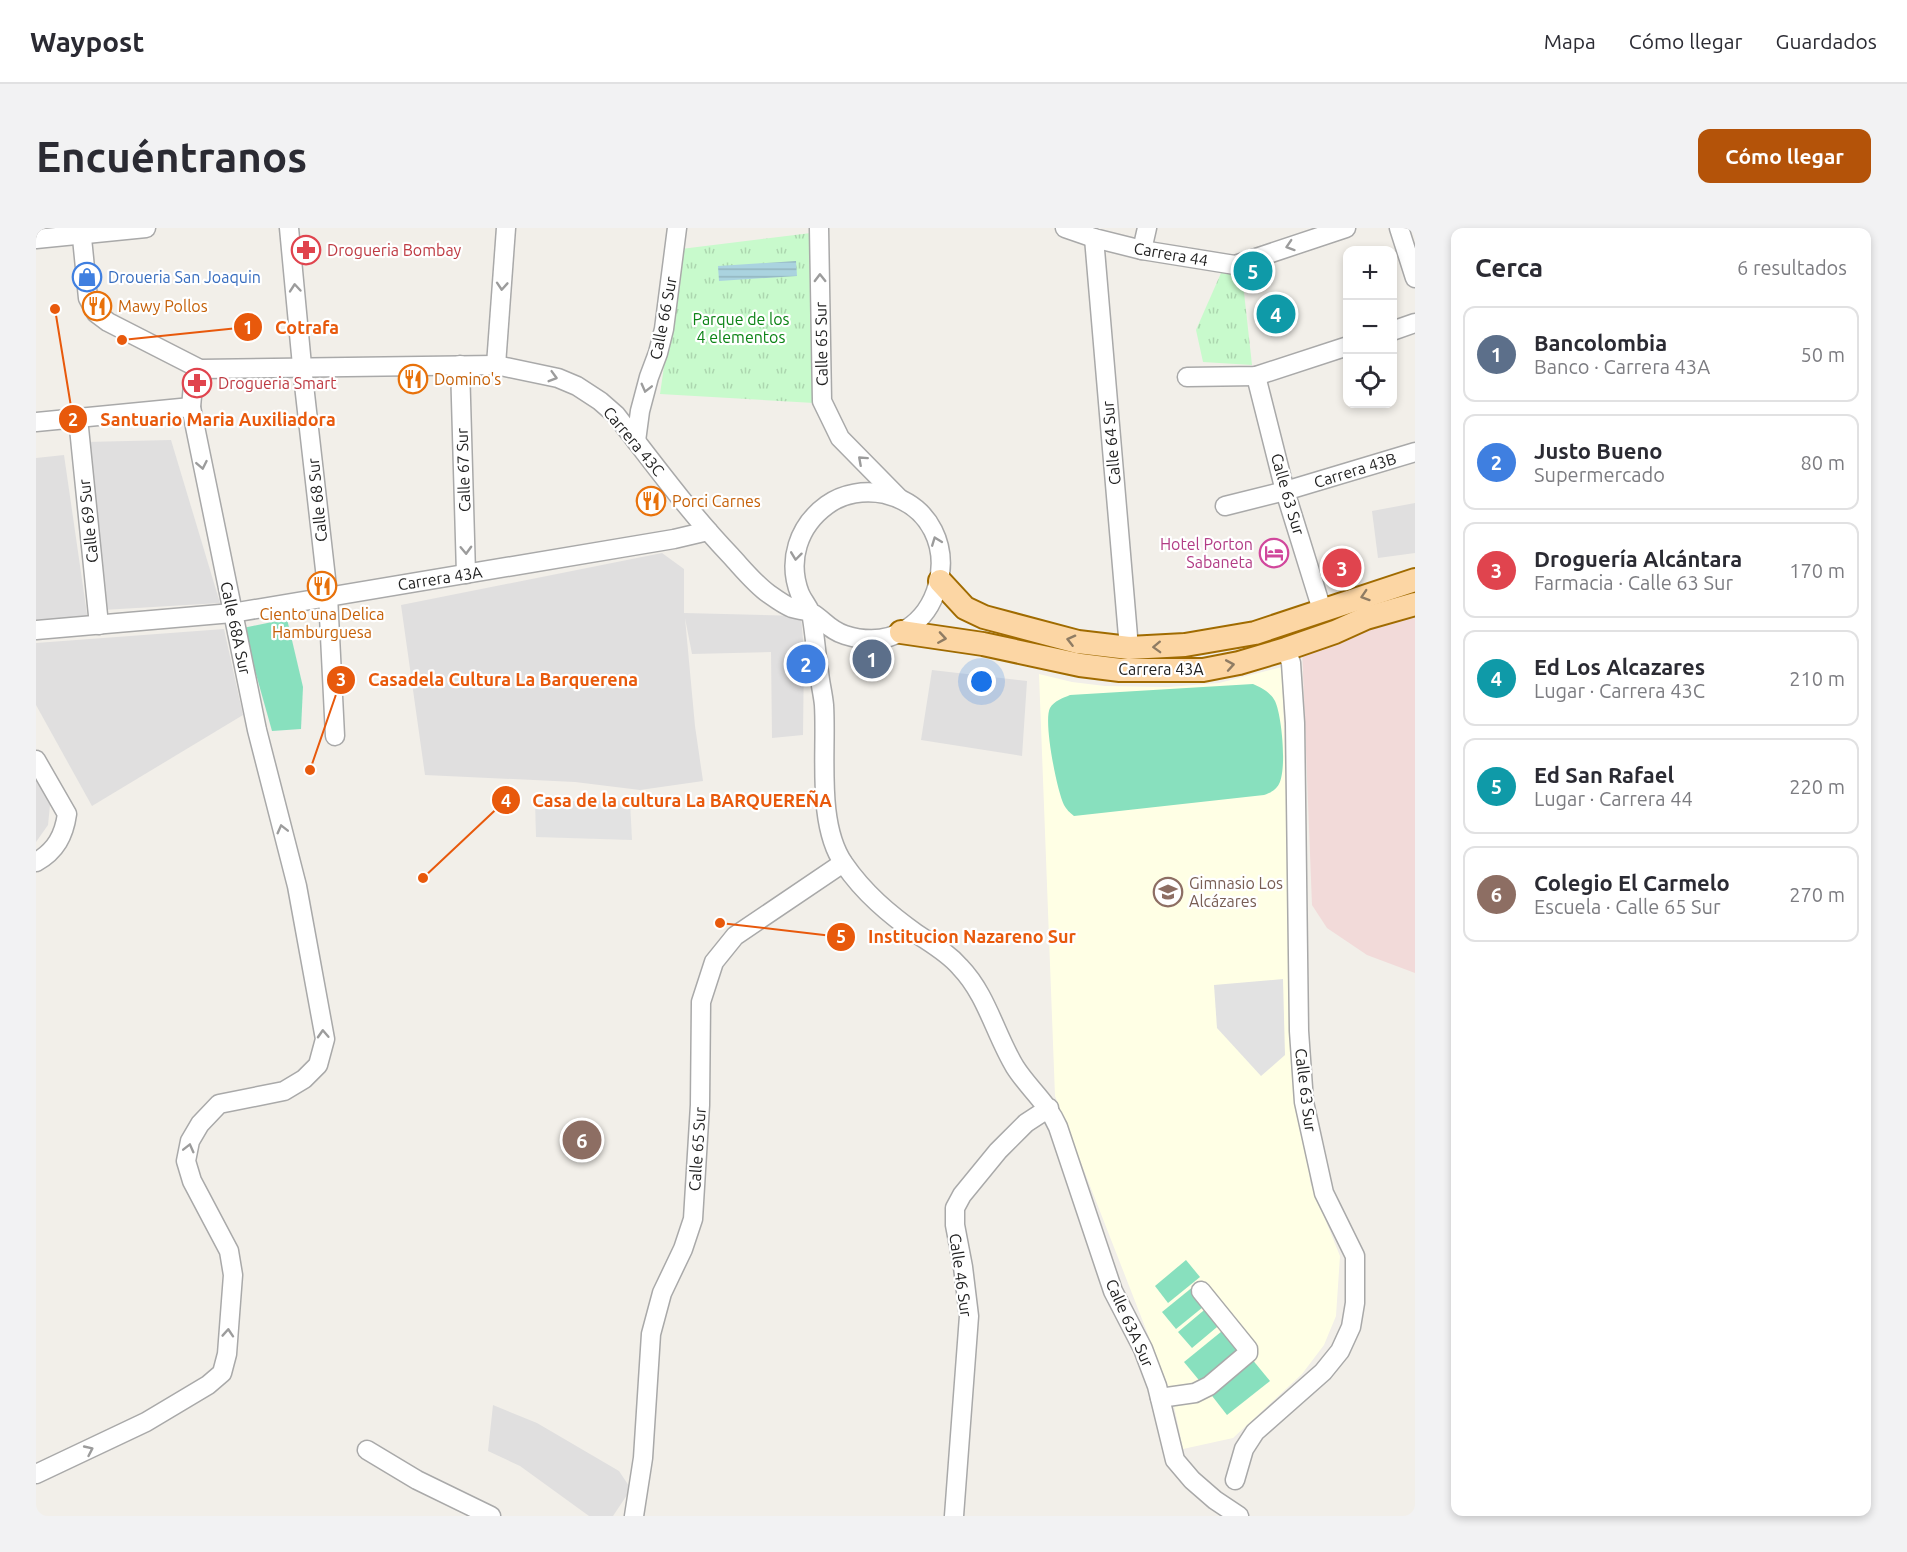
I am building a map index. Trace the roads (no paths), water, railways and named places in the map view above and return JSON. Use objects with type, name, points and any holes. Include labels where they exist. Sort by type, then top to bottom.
[{"type":"main road","name":"Carrera 43A","points":[[940,581],[966,608],[984,617],[1078,642],[1129,648],[1185,645],[1255,633],[1415,580]]},
{"type":"main road","name":"Carrera 43A","points":[[901,632],[984,645],[1080,665],[1120,670],[1203,670],[1239,663],[1286,649],[1335,632],[1366,618],[1414,607]]},
{"type":"street","points":[[36,239],[81,231],[146,228]]},
{"type":"street","name":"Calle 68 Sur","points":[[290,228],[328,596],[335,736]]},
{"type":"street","points":[[496,365],[506,228]]},
{"type":"street","name":"Calle 66 Sur","points":[[636,441],[640,411],[664,329],[677,228]]},
{"type":"street","name":"Calle 65 Sur","points":[[819,228],[822,401],[840,438],[903,501]]},
{"type":"street","name":"Carrera 44","points":[[1065,228],[1142,250],[1235,265],[1346,228]]},
{"type":"street","points":[[1142,250],[1147,228]]},
{"type":"street","points":[[1399,228],[1415,278]]},
{"type":"street","name":"Carrera 43C","points":[[81,231],[88,298],[93,309],[102,318],[200,369],[496,365],[558,378],[577,386],[616,415],[708,531]]},
{"type":"street","name":"Calle 64 Sur","points":[[1094,238],[1129,648]]},
{"type":"street","points":[[1397,329],[1415,323]]},
{"type":"street","points":[[1186,377],[1256,376],[1343,347]]},
{"type":"street","name":"Calle 67 Sur","points":[[460,365],[466,574]]},
{"type":"street","name":"Calle 68A Sur","points":[[36,1474],[146,1422],[208,1385],[222,1373],[227,1354],[233,1275],[229,1251],[192,1181],[186,1161],[190,1141],[200,1124],[219,1104],[284,1091],[304,1079],[318,1065],[325,1039],[297,885],[257,730],[190,407],[193,385],[200,369]]},
{"type":"street","name":"Calle 63 Sur","points":[[1256,376],[1285,490],[1323,610]]},
{"type":"street","points":[[36,422],[190,407]]},
{"type":"street","name":"Calle 69 Sur","points":[[78,418],[99,625]]},
{"type":"street","name":"Carrera 43B","points":[[1225,506],[1415,452]]},
{"type":"street","points":[[867,492],[885,494],[903,501],[918,512],[930,527],[938,544],[941,562],[940,581],[935,597],[926,611],[915,623],[901,632],[882,638],[863,639],[844,635],[826,626],[812,613],[802,598],[795,580],[794,562],[797,544],[811,519],[831,501],[867,492]]},
{"type":"street","points":[[708,531],[766,592],[788,607],[812,613]]},
{"type":"street","name":"Carrera 43A","points":[[36,630],[232,613],[674,539],[708,531]]},
{"type":"street","points":[[812,613],[824,704],[824,779],[830,826],[843,863],[862,888],[884,909],[945,953],[961,968],[982,996],[1001,1041],[1017,1070],[1049,1108]]},
{"type":"street","name":"Calle 63 Sur","points":[[1235,1480],[1244,1449],[1255,1432],[1323,1372],[1340,1351],[1351,1327],[1355,1303],[1355,1256],[1324,1193],[1304,1102],[1299,1031],[1295,723],[1291,663],[1286,649]]},
{"type":"street","points":[[36,760],[68,814],[57,846],[36,862]]},
{"type":"street","name":"Calle 65 Sur","points":[[634,1516],[643,1458],[651,1334],[662,1293],[693,1219],[700,1105],[701,1002],[714,962],[735,936],[843,863]]},
{"type":"street","name":"Calle 63A Sur","points":[[1049,1108],[1075,1173],[1113,1291],[1143,1348],[1160,1398],[1175,1460],[1192,1480],[1215,1500],[1239,1516]]},
{"type":"street","name":"Calle 46 Sur","points":[[954,1516],[969,1316],[963,1267],[954,1225],[955,1208],[962,1195],[998,1151],[1026,1123],[1049,1108]]},
{"type":"street","points":[[1160,1398],[1195,1393],[1209,1386],[1248,1353],[1248,1349],[1201,1291]]},
{"type":"street","points":[[367,1450],[417,1480],[491,1516]]},
{"type":"water","points":[[796,261],[797,276],[719,281],[718,266]]},
{"type":"place","name":"Drogueria Bombay","points":[[306,250]]},
{"type":"place","name":"Ed San Rafael","points":[[1253,271]]},
{"type":"place","name":"Droueria San Joaquin","points":[[87,277]]},
{"type":"place","name":"Mawy Pollos","points":[[97,306]]},
{"type":"place","name":"Santuario Maria Auxiliadora","points":[[55,309]]},
{"type":"place","name":"Ed Los Alcazares","points":[[1276,314]]},
{"type":"place","name":"Cotrafa","points":[[122,340]]},
{"type":"place","name":"Domino's","points":[[413,379]]},
{"type":"place","name":"Drogueria Smart","points":[[197,383]]},
{"type":"place","name":"Porci Carnes","points":[[651,501]]},
{"type":"place","name":"Hotel Porton Sabaneta","points":[[1274,553]]},
{"type":"place","name":"Droguería Alcántara","points":[[1342,568]]},
{"type":"place","name":"Ciento una Delica Hamburguesa","points":[[322,586]]},
{"type":"place","name":"Bancolombia","points":[[872,659]]},
{"type":"place","name":"Justo Bueno","points":[[806,664]]},
{"type":"place","name":"Casadela Cultura La Barquerena","points":[[310,770]]},
{"type":"place","name":"Casa de la cultura La BARQUEREÑA","points":[[423,878]]},
{"type":"place","name":"Gimnasio Los Alcázares","points":[[1168,892]]},
{"type":"place","name":"Institucion Nazareno Sur","points":[[720,923]]},
{"type":"place","name":"Colegio El Carmelo","points":[[582,1140]]},
{"type":"park label","name":"Parque de los 4 elementos","points":[[741,328]]}]
